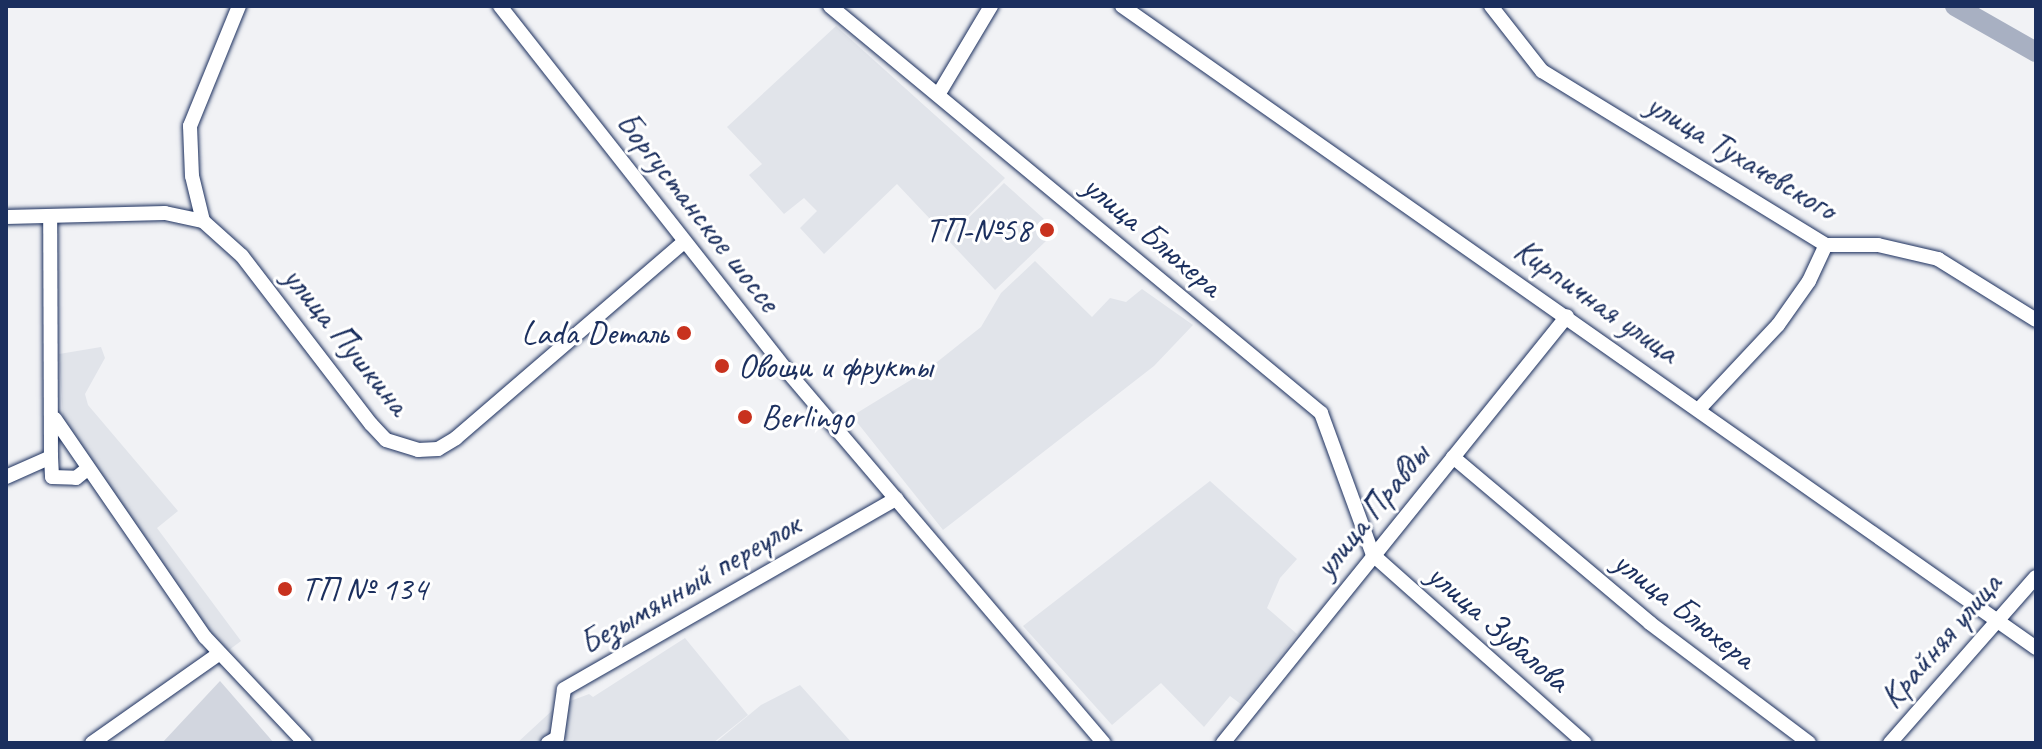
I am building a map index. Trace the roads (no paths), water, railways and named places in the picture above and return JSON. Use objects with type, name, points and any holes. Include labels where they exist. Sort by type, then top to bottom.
[{"type":"street","points":[[6,217],[165,213],[203,221],[192,176],[190,126],[239,6]]},
{"type":"street","name":"Боргустанское шоссе","points":[[500,6],[684,242],[896,499],[1099,737]]},
{"type":"street","name":"улица Блюхера","points":[[830,6],[1321,413],[1373,555]]},
{"type":"street","points":[[938,95],[991,6]]},
{"type":"street","name":"Кирпичная улица","points":[[1122,6],[1999,618],[2036,648]]},
{"type":"street","name":"улица Тухачевского","points":[[1491,6],[1542,71],[1826,245],[1878,245],[1938,259],[2036,320]]},
{"type":"street","points":[[50,217],[55,419],[52,477],[76,478],[87,469]]},
{"type":"street","name":"улица Пушкина","points":[[203,221],[242,256],[386,440],[418,450],[438,449],[456,438],[684,242]]},
{"type":"street","points":[[1700,408],[1778,325],[1809,281],[1826,245]]},
{"type":"street","name":"улица Правды","points":[[1223,743],[1567,316]]},
{"type":"street","points":[[55,419],[87,469],[220,653],[305,743]]},
{"type":"street","points":[[6,477],[51,457]]},
{"type":"street","name":"улица Блюхера","points":[[1453,457],[1650,623],[1809,743]]},
{"type":"street","name":"Безымянный переулок","points":[[548,743],[557,738],[564,689],[896,499]]},
{"type":"street","name":"улица Зубалова","points":[[1373,555],[1585,743]]},
{"type":"street","name":"Крайняя улица","points":[[1890,743],[2036,577]]},
{"type":"street","points":[[92,743],[220,653]]},
{"type":"street","points":[[1081,743],[1099,737]]},
{"type":"waterway","points":[[1955,6],[2036,52]]},
{"type":"place","name":"ТП-№58","points":[[1047,230]]},
{"type":"place","name":"Lada Dеталь","points":[[684,333]]},
{"type":"place","name":"Овощи и фрукты","points":[[722,366]]},
{"type":"place","name":"Berlingo","points":[[745,417]]},
{"type":"place","name":"ТП № 134","points":[[285,589]]}]
